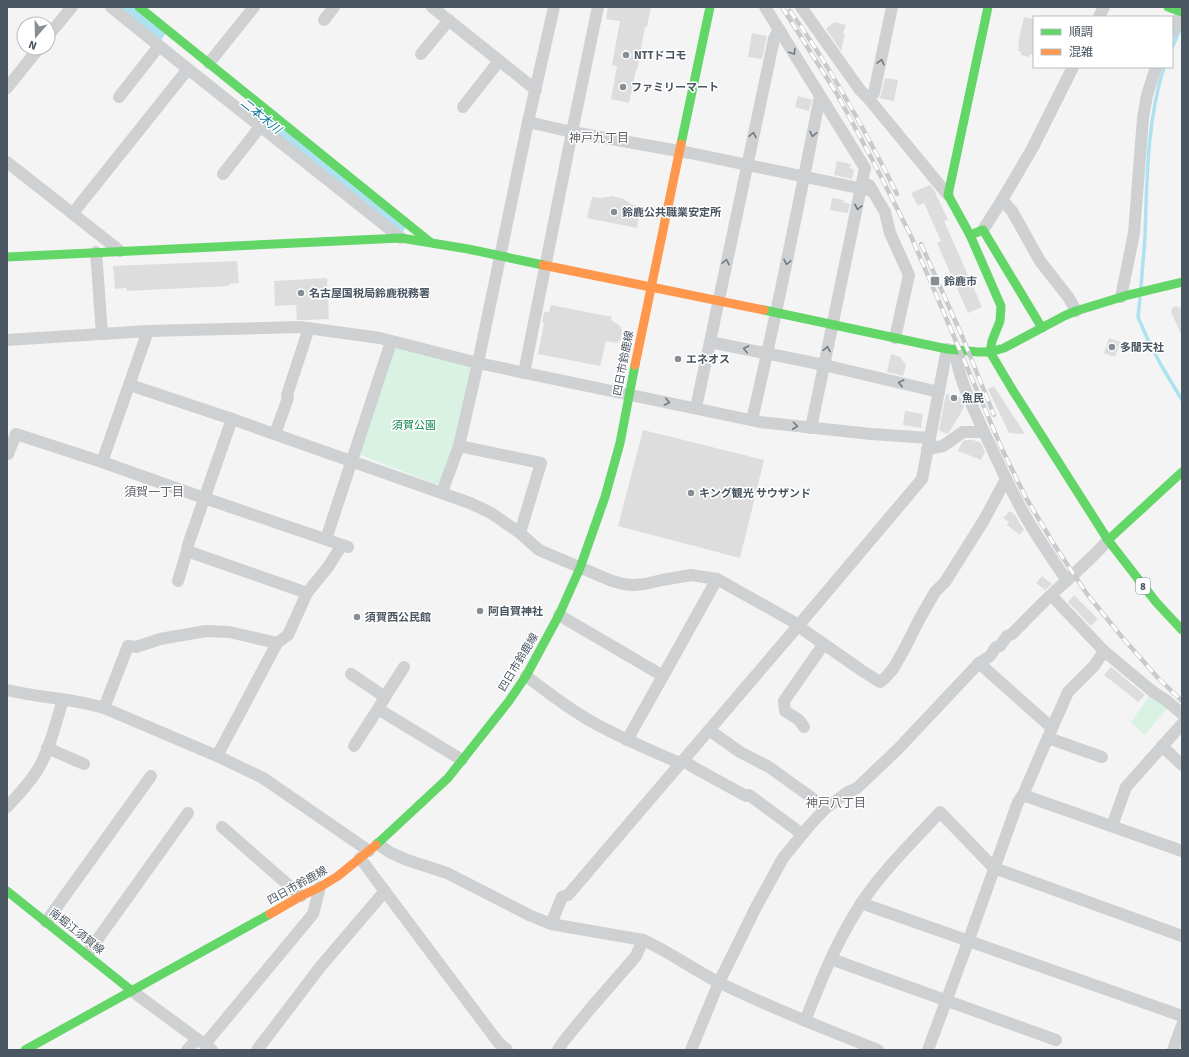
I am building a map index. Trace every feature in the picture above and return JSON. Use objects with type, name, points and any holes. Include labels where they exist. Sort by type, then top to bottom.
[{"type":"street","points":[[56,26],[72,7]]},
{"type":"street","points":[[111,7],[401,238]]},
{"type":"street","points":[[208,63],[254,7]]},
{"type":"street","points":[[324,20],[334,7]]},
{"type":"street","points":[[442,492],[459,446],[478,364],[528,122],[554,7]]},
{"type":"street","points":[[524,373],[598,7]]},
{"type":"street","name":"四日市鈴鹿線","points":[[25,1050],[132,992],[338,876],[369,851],[448,778],[509,701],[526,676],[559,615],[580,568],[595,527],[614,466],[620,443],[650,287],[710,7]]},
{"type":"street","points":[[765,7],[865,168],[866,186],[832,324],[811,428]]},
{"type":"street","points":[[801,7],[860,90],[948,195],[970,235],[1001,306],[1000,321],[992,341],[990,352],[1108,540]]},
{"type":"street","points":[[868,98],[874,93],[892,7]]},
{"type":"street","points":[[948,195],[988,7]]},
{"type":"street","points":[[1100,16],[1104,7]]},
{"type":"street","points":[[1168,7],[1182,12],[1173,30]]},
{"type":"street","points":[[146,9],[208,63],[430,242]]},
{"type":"street","points":[[421,54],[443,12],[499,61],[536,90]]},
{"type":"street","points":[[696,408],[774,39],[779,29]]},
{"type":"street","points":[[119,97],[159,46]]},
{"type":"street","points":[[7,88],[33,56]]},
{"type":"street","points":[[463,107],[499,61]]},
{"type":"street","points":[[970,235],[983,230],[1002,200],[1032,149],[1072,68]]},
{"type":"street","points":[[1125,296],[1134,233],[1143,118],[1147,95],[1156,68]]},
{"type":"street","points":[[73,213],[188,69]]},
{"type":"street","points":[[752,420],[805,177],[820,96]]},
{"type":"street","points":[[528,122],[572,132],[679,151],[805,177],[866,186],[885,212],[890,233],[909,275],[896,338]]},
{"type":"street","points":[[223,174],[260,127]]},
{"type":"street","points":[[7,162],[120,251]]},
{"type":"street","points":[[1002,200],[1012,212],[1040,261],[1069,298],[1076,311]]},
{"type":"street","points":[[983,230],[1042,328]]},
{"type":"street","points":[[7,257],[401,238],[430,242],[832,324],[951,350],[978,352],[990,352],[1004,348],[1076,311],[1125,296],[1182,282]]},
{"type":"street","points":[[96,252],[102,334]]},
{"type":"street","points":[[7,340],[148,331],[300,327],[380,338],[478,364],[752,420],[943,446],[962,432],[984,432]]},
{"type":"street","points":[[275,434],[288,398],[287,394],[309,328]]},
{"type":"street","points":[[102,462],[148,331]]},
{"type":"street","points":[[326,539],[391,342]]},
{"type":"street","points":[[710,342],[824,365],[939,392]]},
{"type":"street","points":[[551,924],[562,897],[568,895],[922,479],[939,392],[951,350]]},
{"type":"street","points":[[951,350],[972,406],[1022,511],[1067,581]]},
{"type":"street","points":[[130,385],[232,419],[470,503],[491,513],[520,533],[539,550],[612,581],[628,585],[645,584],[691,575],[717,579],[798,626],[823,645],[880,682],[893,669],[935,592],[945,582],[984,520],[1006,479]]},
{"type":"street","points":[[178,581],[188,545],[232,419]]},
{"type":"street","points":[[7,454],[16,434],[102,462],[345,546],[307,593],[288,635],[277,643],[217,756]]},
{"type":"street","points":[[459,446],[541,463],[520,533]]},
{"type":"street","points":[[691,1050],[720,982],[755,909],[783,858],[802,834],[826,808],[848,792],[857,788],[898,748],[979,663],[990,656],[996,647],[1000,646],[1007,636],[1012,634],[1051,595],[1099,551],[1108,540],[1182,472]]},
{"type":"street","name":"8","points":[[1108,540],[1156,602],[1182,630]]},
{"type":"street","points":[[187,551],[307,593]]},
{"type":"street","points":[[627,740],[717,579]]},
{"type":"street","points":[[1051,595],[1104,651],[1182,714]]},
{"type":"street","points":[[559,615],[663,676]]},
{"type":"street","points":[[104,708],[128,646],[136,647],[160,640],[206,631],[229,632],[277,643]]},
{"type":"street","points":[[804,727],[800,720],[785,711],[784,701],[823,645]]},
{"type":"street","points":[[928,1050],[1018,802],[1068,692],[1094,666],[1104,651]]},
{"type":"street","points":[[979,663],[1050,733],[1102,757]]},
{"type":"street","points":[[354,746],[404,666]]},
{"type":"street","points":[[351,674],[384,697]]},
{"type":"street","points":[[526,676],[595,724],[627,740],[693,767],[746,796],[749,795],[802,834]]},
{"type":"street","points":[[7,690],[92,704],[104,708],[217,756],[263,778],[369,851],[391,853],[407,860],[447,873],[528,915],[551,924],[643,940],[657,946],[720,982],[805,1021],[878,1050]]},
{"type":"street","points":[[7,807],[39,769],[63,700]]},
{"type":"street","points":[[378,709],[462,760]]},
{"type":"street","points":[[1112,826],[1126,787],[1182,724]]},
{"type":"street","points":[[709,730],[740,752],[769,767],[826,808]]},
{"type":"street","points":[[1162,746],[1182,764]]},
{"type":"street","points":[[47,748],[84,764]]},
{"type":"street","points":[[46,922],[151,776]]},
{"type":"street","points":[[1022,795],[1182,851]]},
{"type":"street","points":[[805,1021],[825,969],[861,903],[883,875],[940,812],[994,868],[1182,936]]},
{"type":"street","points":[[87,954],[188,813]]},
{"type":"street","points":[[222,827],[301,896]]},
{"type":"street","points":[[369,851],[385,891],[498,1042],[507,1050]]},
{"type":"street","points":[[187,1050],[205,1044],[313,914],[320,887]]},
{"type":"street","name":"南堀江須賀線","points":[[7,891],[87,954],[132,992]]},
{"type":"street","points":[[257,1050],[321,966],[385,891]]},
{"type":"street","points":[[861,903],[968,942],[1182,1016]]},
{"type":"street","points":[[558,1050],[585,1015],[636,956],[643,940]]},
{"type":"street","points":[[831,959],[1056,1040]]},
{"type":"street","points":[[132,992],[205,1044]]},
{"type":"street","points":[[1177,1044],[1182,1025]]},
{"type":"green space","name":"須賀公園","points":[[399,347],[468,365],[473,371],[457,433],[441,483],[435,484],[358,454],[394,350]]},
{"type":"green space","points":[[1151,694],[1169,706],[1145,735],[1131,722]]},
{"type":"building","points":[[608,7],[651,7],[647,27],[645,27],[629,103],[611,99],[617,66],[612,65],[620,21],[606,19]]},
{"type":"building","points":[[1024,17],[1033,19],[1033,55],[1030,54],[1029,57],[1021,55],[1021,52],[1018,51],[1018,43]]},
{"type":"building","points":[[834,22],[846,25],[843,34],[845,34],[841,51],[826,29]]},
{"type":"building","points":[[752,33],[767,36],[762,59],[748,57]]},
{"type":"building","points":[[885,78],[898,80],[894,101],[879,98]]},
{"type":"building","points":[[798,96],[812,100],[809,111],[795,107]]},
{"type":"building","points":[[837,161],[851,164],[850,168],[854,170],[852,179],[834,175]]},
{"type":"building","points":[[930,185],[934,190],[948,220],[944,221],[982,307],[968,313],[937,243],[941,241],[924,203],[918,206],[911,193]]},
{"type":"building","name":"鈴鹿公共職業安定所","points":[[612,196],[623,199],[633,205],[641,206],[637,228],[587,218],[592,197],[601,198]]},
{"type":"building","points":[[832,198],[844,200],[843,202],[850,204],[848,213],[830,210]]},
{"type":"building","points":[[237,261],[239,283],[229,284],[229,286],[127,291],[126,288],[115,289],[113,266]]},
{"type":"building","name":"名古屋国税局鈴鹿税務署","points":[[327,278],[329,319],[297,320],[296,305],[275,306],[274,281]]},
{"type":"building","points":[[551,305],[612,317],[611,320],[620,326],[622,330],[621,339],[618,343],[606,341],[600,366],[538,354],[544,323],[542,323],[544,312],[549,312]]},
{"type":"building","points":[[1177,306],[1178,308],[1182,306],[1182,336],[1171,312],[1172,308]]},
{"type":"building","name":"多聞天社","points":[[1109,338],[1121,342],[1115,357],[1104,353]]},
{"type":"building","points":[[891,354],[900,357],[906,365],[903,376],[887,372]]},
{"type":"building","points":[[994,386],[1025,434],[1009,433],[988,389]]},
{"type":"building","points":[[946,394],[960,397],[964,406],[948,434],[939,430]]},
{"type":"building","points":[[905,411],[923,414],[921,428],[903,425]]},
{"type":"building","name":"キング観光 サウザンド","points":[[643,430],[764,460],[740,558],[618,526]]},
{"type":"building","points":[[965,440],[973,440],[981,443],[985,452],[981,460],[958,451],[962,442]]},
{"type":"building","points":[[1010,511],[1016,516],[1024,529],[1020,535],[1007,525],[1009,522],[1003,518]]},
{"type":"building","points":[[1042,576],[1052,584],[1045,590],[1036,583]]},
{"type":"building","points":[[1074,595],[1098,619],[1091,626],[1068,602]]},
{"type":"building","points":[[1111,667],[1145,695],[1138,702],[1104,675]]},
{"type":"waterway","name":"二本木川","points":[[126,7],[155,31]]},
{"type":"waterway","points":[[1173,46],[1181,27]]},
{"type":"waterway","points":[[1141,288],[1145,236],[1147,172],[1151,129],[1158,87],[1164,68]]},
{"type":"waterway","name":"二本木川","points":[[276,128],[395,225]]},
{"type":"waterway","points":[[1140,298],[1138,317],[1161,365],[1182,400]]},
{"type":"railway","points":[[782,7],[837,94],[911,236],[1002,449],[1026,498],[1055,546],[1087,594],[1158,678],[1182,701]]},
{"type":"railway","points":[[790,11],[820,55],[847,100],[873,146],[897,194]]},
{"type":"railway","points":[[921,244],[962,336],[994,415]]},
{"type":"traffic: fast","points":[[139,7],[430,242]]},
{"type":"traffic: fast","points":[[681,144],[710,7]]},
{"type":"traffic: fast","points":[[970,235],[948,195],[988,7]]},
{"type":"traffic: fast","points":[[1168,7],[1182,12]]},
{"type":"traffic: fast","points":[[1042,328],[983,230],[970,235],[1001,306],[1000,321],[992,341],[990,352],[1108,540]]},
{"type":"traffic: fast","points":[[7,257],[401,238],[468,249],[543,265]]},
{"type":"traffic: fast","points":[[764,310],[947,349],[990,352],[1004,348],[1076,311],[1128,295],[1182,282]]},
{"type":"traffic: fast","points":[[376,845],[448,778],[509,701],[526,676],[559,615],[580,568],[605,497],[620,443],[635,365]]},
{"type":"traffic: fast","points":[[1182,472],[1108,540],[1156,602],[1182,630]]},
{"type":"traffic: fast","points":[[7,891],[132,991]]},
{"type":"traffic: fast","points":[[25,1050],[270,914]]},
{"type":"traffic: slow","points":[[635,365],[681,144]]},
{"type":"traffic: slow","points":[[543,265],[764,310]]},
{"type":"traffic: slow","points":[[270,914],[338,876],[376,845]]},
{"type":"place","name":"NTTドコモ","points":[[626,55]]},
{"type":"place","name":"ファミリーマート","points":[[623,87]]},
{"type":"place","name":"鈴鹿公共職業安定所","points":[[614,212]]},
{"type":"place","name":"鈴鹿市","points":[[935,281]]},
{"type":"place","name":"名古屋国税局鈴鹿税務署","points":[[301,293]]},
{"type":"place","name":"多聞天社","points":[[1112,347]]},
{"type":"place","name":"エネオス","points":[[678,359]]},
{"type":"place","name":"魚民","points":[[954,398]]},
{"type":"place","name":"キング観光 サウザンド","points":[[691,493]]},
{"type":"place","name":"阿自賀神社","points":[[480,611]]},
{"type":"place","name":"須賀西公民館","points":[[357,617]]},
{"type":"district","name":"神戸九丁目","points":[[599,138]]},
{"type":"district","name":"須賀一丁目","points":[[154,492]]},
{"type":"district","name":"神戸八丁目","points":[[836,803]]}]
